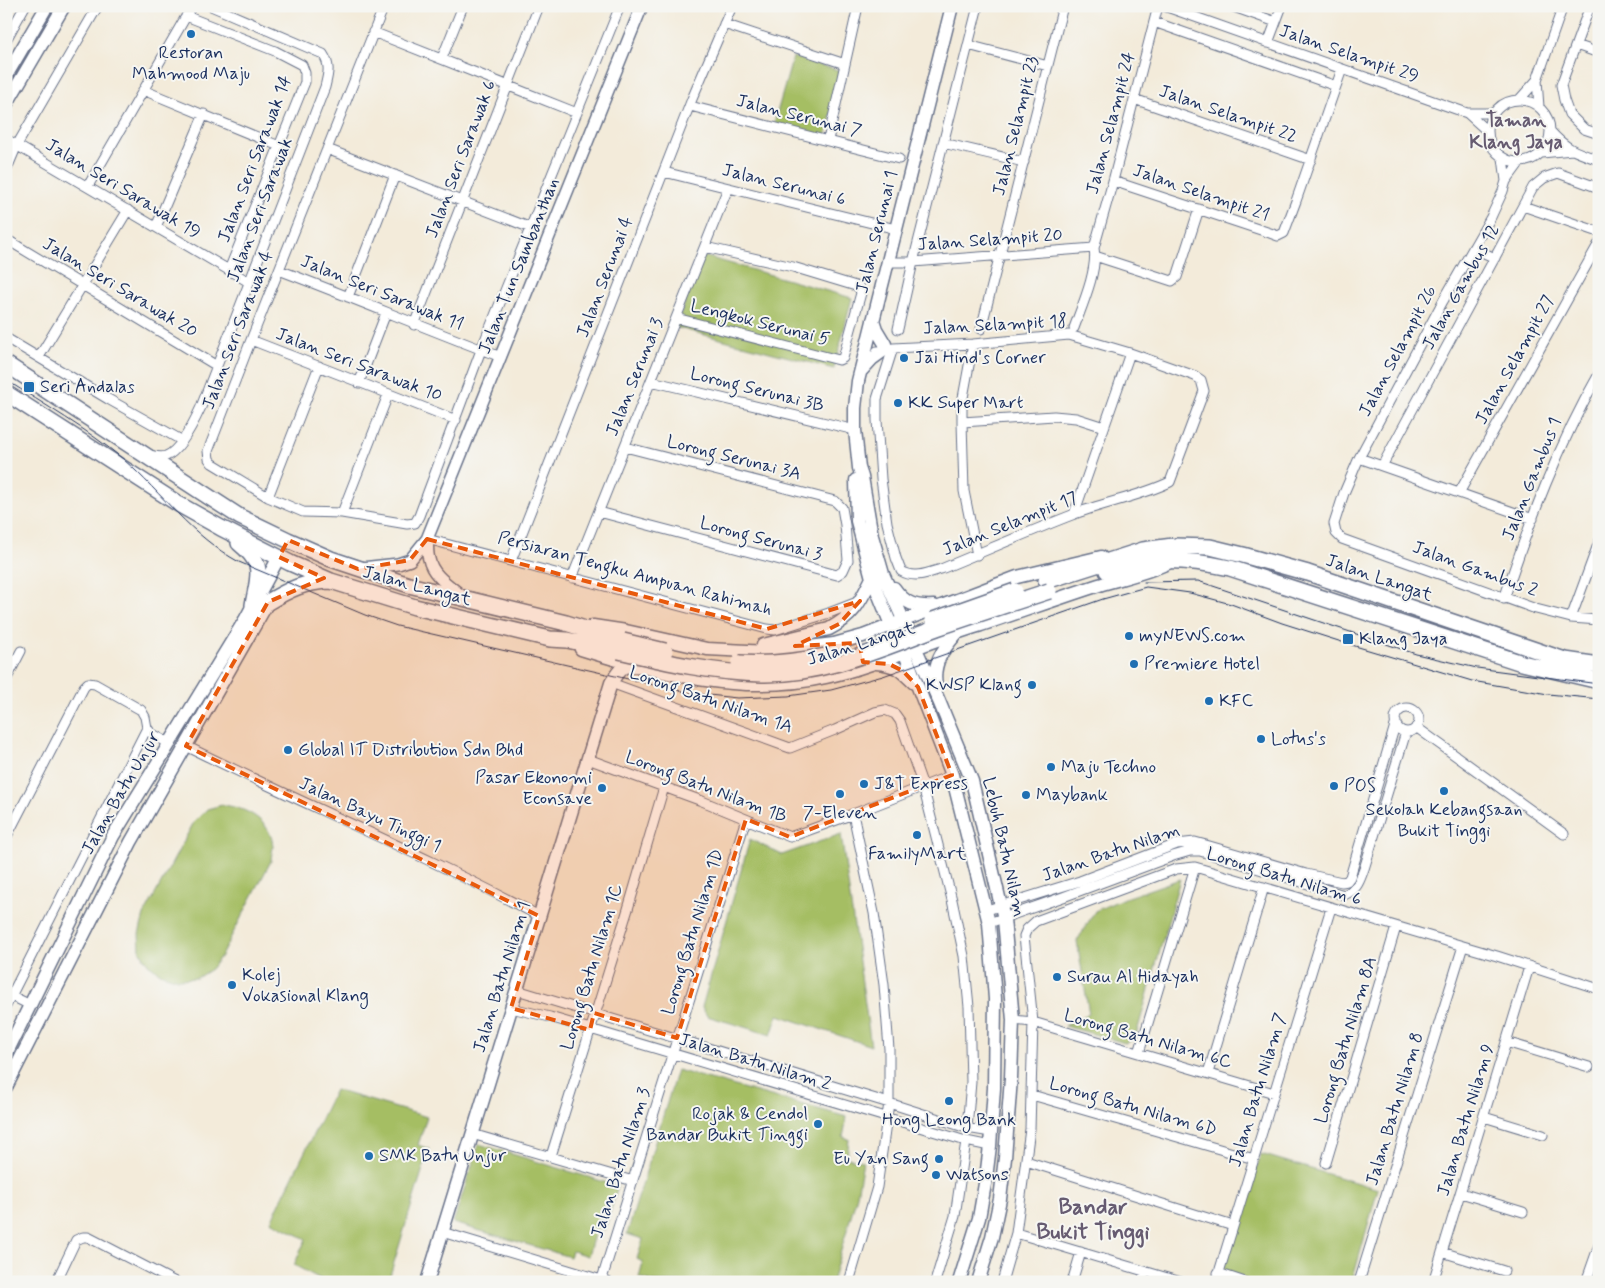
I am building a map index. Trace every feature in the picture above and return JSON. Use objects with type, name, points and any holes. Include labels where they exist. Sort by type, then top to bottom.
[{"type":"highway","points":[[6,364],[137,452],[240,517],[331,559],[358,569],[409,585],[465,598]]},
{"type":"highway","points":[[6,393],[180,505],[221,528],[279,557],[288,540]]},
{"type":"highway","points":[[221,528],[248,550],[255,559],[259,569],[253,605]]},
{"type":"highway","name":"Jalan Langat","points":[[1048,586],[1143,550],[1173,546],[1210,547],[1243,554],[1308,573],[1566,660],[1599,665]]},
{"type":"highway","name":"Jalan Langat","points":[[279,557],[331,581],[415,607],[550,639],[621,646],[698,660],[767,664],[836,654],[877,641],[960,609],[1098,573],[1145,562],[1174,560],[1202,562],[1230,568],[1522,663],[1599,681]]},
{"type":"highway","points":[[268,602],[290,590],[313,582],[331,581]]},
{"type":"highway","name":"Jalan Langat","points":[[465,598],[566,623],[621,646]]},
{"type":"main road","points":[[6,76],[47,6]]},
{"type":"main road","points":[[6,105],[64,6]]},
{"type":"main road","name":"Jalan Serunai 1","points":[[859,468],[855,430],[856,396],[860,372],[952,6]]},
{"type":"main road","points":[[860,372],[872,359],[887,348],[873,320]]},
{"type":"main road","name":"Lebuh Batu Nilam","points":[[859,468],[862,476],[878,576],[891,625],[910,649],[939,701],[972,781],[1004,918],[1013,1020],[1008,1124],[1000,1199],[992,1237],[978,1282]]},
{"type":"main road","name":"Lebuh Batu Nilam","points":[[859,468],[856,480],[857,521],[878,576],[904,621],[918,687],[952,775],[988,917],[995,999],[994,1088],[990,1146],[978,1218],[959,1282]]},
{"type":"main road","name":"Jalan Langat","points":[[566,623],[626,632],[707,649],[768,652],[834,644],[904,621],[1016,577],[1103,556],[1143,550]]},
{"type":"main road","name":"Jalan Batu Unjur","points":[[6,1054],[113,836],[253,605],[279,557]]},
{"type":"main road","name":"Jalan Langat","points":[[550,639],[660,672],[715,682],[774,684],[827,677],[873,663],[969,628],[1174,560]]},
{"type":"main road","points":[[736,650],[829,629],[850,616],[878,576],[911,604],[940,606]]},
{"type":"main road","points":[[964,596],[948,609],[945,618],[949,626],[956,629],[969,628]]},
{"type":"main road","name":"Jalan Batu Unjur","points":[[6,1087],[131,842],[268,602]]},
{"type":"main road","points":[[939,701],[934,675],[935,668],[941,653],[956,634]]},
{"type":"main road","points":[[834,644],[855,643],[862,650],[862,658],[843,672]]},
{"type":"main road","points":[[594,653],[609,665],[611,683]]},
{"type":"main road","points":[[873,663],[889,664],[897,668],[918,687]]},
{"type":"main road","points":[[611,683],[625,666],[640,666]]},
{"type":"main road","name":"Jalan Batu Nilam 1","points":[[427,1282],[611,683]]},
{"type":"main road","points":[[30,1005],[38,1006],[51,998]]},
{"type":"main road","points":[[990,1146],[995,1147],[998,1145],[1008,1124]]},
{"type":"street","points":[[6,40],[25,6]]},
{"type":"street","points":[[6,171],[17,145],[98,6]]},
{"type":"street","points":[[88,186],[192,6]]},
{"type":"street","name":"Jalan Seri Sarawak","points":[[137,452],[166,456],[174,450],[193,424],[250,282],[325,87],[329,71],[328,61],[323,54],[211,6]]},
{"type":"street","name":"Jalan Seri Sarawak 4","points":[[384,6],[208,451],[209,459],[212,463],[268,498],[302,512],[342,514],[407,524],[415,523],[456,420]]},
{"type":"street","points":[[442,58],[463,6]]},
{"type":"street","name":"Jalan Seri Sarawak 6","points":[[414,325],[539,6]]},
{"type":"street","points":[[456,420],[481,350],[620,6]]},
{"type":"street","name":"Jalan Tun Sambanthan","points":[[358,569],[398,564],[410,560],[427,539],[642,6]]},
{"type":"street","name":"Jalan Serunai 4","points":[[511,561],[690,106],[732,6]]},
{"type":"street","points":[[828,140],[858,6]]},
{"type":"street","points":[[898,329],[913,262],[978,6]]},
{"type":"street","name":"Jalan Selampit 23","points":[[981,329],[1063,6]]},
{"type":"street","name":"Jalan Selampit 24","points":[[1074,328],[1093,270],[1095,252],[1158,6]]},
{"type":"street","name":"Jalan Selampit 29","points":[[1164,6],[1467,113],[1494,113]]},
{"type":"street","name":"Jalan Selampit 29","points":[[1231,6],[1276,22]]},
{"type":"street","points":[[1268,43],[1282,6]]},
{"type":"street","points":[[1539,107],[1538,80],[1563,6]]},
{"type":"street","points":[[1590,6],[1561,85],[1569,114],[1584,129],[1599,134]]},
{"type":"street","name":"Jalan Seri Sarawak 14","points":[[186,16],[302,65],[305,73],[305,82],[229,270]]},
{"type":"street","name":"Jalan Selampit 29","points":[[1154,22],[1336,86]]},
{"type":"street","points":[[724,24],[845,64]]},
{"type":"street","points":[[374,32],[577,113]]},
{"type":"street","points":[[1576,44],[1599,53]]},
{"type":"street","points":[[968,45],[1048,66]]},
{"type":"street","points":[[1311,160],[1342,69]]},
{"type":"street","points":[[1520,100],[1538,80]]},
{"type":"street","points":[[143,90],[280,146]]},
{"type":"street","name":"Jalan Selampit 22","points":[[1134,99],[1311,160]]},
{"type":"street","points":[[1542,153],[1550,139],[1550,131],[1549,122],[1539,107],[1527,100],[1510,101],[1494,113],[1488,132],[1492,147],[1503,158],[1520,162],[1528,161],[1542,153],[1572,150]]},
{"type":"street","name":"Jalan Serunai 7","points":[[690,106],[899,159]]},
{"type":"street","name":"Jalan Selampit 29","points":[[1467,113],[1488,132]]},
{"type":"street","points":[[156,227],[204,114]]},
{"type":"street","points":[[1550,131],[1562,144],[1572,150],[1599,160]]},
{"type":"street","name":"Jalan Seri Sarawak 19","points":[[6,139],[250,282]]},
{"type":"street","points":[[943,142],[1024,162]]},
{"type":"street","points":[[327,148],[531,228]]},
{"type":"street","name":"Jalan Selampit 26","points":[[1503,158],[1506,181]]},
{"type":"street","name":"Jalan Selampit 21","points":[[1113,180],[1278,236],[1284,233],[1287,228],[1311,160]]},
{"type":"street","name":"Jalan Selampit 26","points":[[1342,539],[1336,533],[1334,524],[1344,493],[1359,458],[1443,301],[1491,217],[1506,181],[1520,162]]},
{"type":"street","name":"Jalan Serunai 6","points":[[664,172],[896,229]]},
{"type":"street","name":"Jalan Gambus 12","points":[[1382,466],[1533,187],[1544,178],[1558,173],[1599,188]]},
{"type":"street","points":[[348,297],[395,175]]},
{"type":"street","name":"Jalan Serunai 3","points":[[572,578],[728,188]]},
{"type":"street","points":[[1523,206],[1599,232]]},
{"type":"street","points":[[1095,252],[1172,281],[1177,277],[1199,209]]},
{"type":"street","points":[[39,357],[128,210]]},
{"type":"street","name":"Jalan Seri Sarawak 20","points":[[6,239],[217,366]]},
{"type":"street","name":"Jalan Selampit 27","points":[[1459,493],[1599,243]]},
{"type":"street","name":"Lengkok Serunai 5","points":[[676,318],[839,360],[843,358],[861,293],[859,286],[792,267],[705,247]]},
{"type":"street","points":[[1473,248],[1495,258]]},
{"type":"street","name":"Jalan Selampit 20","points":[[888,262],[913,262],[1001,254],[1095,252]]},
{"type":"street","name":"Jalan Seri Sarawak 11","points":[[278,270],[414,325],[501,357]]},
{"type":"street","points":[[359,382],[386,313]]},
{"type":"street","name":"Jalan Selampit 18","points":[[866,345],[887,348],[973,344],[1069,334],[1195,376],[1201,380],[1204,390],[1203,397],[1174,474]]},
{"type":"street","points":[[6,338],[181,440]]},
{"type":"street","name":"Jalan Seri Sarawak 10","points":[[251,340],[456,420]]},
{"type":"street","points":[[973,344],[962,403],[962,422],[964,491],[976,555]]},
{"type":"street","name":"Jalan Selampit 17","points":[[887,348],[877,399],[881,480],[887,523],[896,558],[901,571],[909,575],[919,575],[941,569],[1074,514],[1156,489],[1170,482],[1174,474]]},
{"type":"street","points":[[1074,514],[1130,353]]},
{"type":"street","points":[[268,498],[318,366]]},
{"type":"street","name":"Jalan Gambus 1","points":[[1504,598],[1564,439],[1599,374]]},
{"type":"street","name":"Lorong Serunai 3B","points":[[651,381],[855,430]]},
{"type":"street","points":[[342,514],[388,394]]},
{"type":"street","points":[[962,422],[1054,416],[1076,418],[1104,426]]},
{"type":"street","name":"Lorong Serunai 3A","points":[[625,447],[835,501]]},
{"type":"street","points":[[1359,458],[1532,520]]},
{"type":"street","name":"Lorong Serunai 3","points":[[599,512],[837,575],[843,571],[848,560],[842,508],[835,501]]},
{"type":"street","points":[[870,528],[887,523]]},
{"type":"street","points":[[427,539],[429,560],[432,567],[441,578],[465,598]]},
{"type":"street","name":"Persiaran Tengku Ampuan Rahimah","points":[[427,539],[758,628],[775,630],[860,601]]},
{"type":"street","name":"Jalan Gambus 2","points":[[1342,539],[1553,614],[1571,618],[1599,620]]},
{"type":"street","points":[[1571,618],[1598,547]]},
{"type":"street","points":[[6,680],[20,651]]},
{"type":"street","points":[[6,838],[84,687],[88,683],[95,684],[141,710],[145,717],[147,728],[151,733],[170,744]]},
{"type":"street","name":"Lorong Batu Nilam 1A","points":[[611,683],[790,748],[875,712],[885,710],[895,714],[900,721],[922,786]]},
{"type":"street","points":[[1396,722],[1400,729],[1406,732],[1413,730],[1419,719],[1414,711],[1410,709],[1406,708],[1398,713],[1350,878],[1347,880],[1353,892],[1358,886],[1364,869],[1406,732]]},
{"type":"street","points":[[1416,727],[1564,834]]},
{"type":"street","points":[[6,1006],[9,994],[147,728]]},
{"type":"street","name":"Jalan Bayu Tinggi 1","points":[[186,746],[276,790],[378,835],[539,916]]},
{"type":"street","name":"Lorong Batu Nilam 1B","points":[[588,759],[790,837],[952,775]]},
{"type":"street","points":[[922,786],[952,900],[964,956],[969,1007],[971,1082],[967,1128]]},
{"type":"street","name":"Lorong Batu Nilam 1C","points":[[551,1156],[664,787]]},
{"type":"street","points":[[849,1282],[877,1187],[889,1102],[889,1049],[884,984],[874,913],[853,814]]},
{"type":"street","name":"Lorong Batu Nilam 1D","points":[[673,1054],[708,935],[746,819]]},
{"type":"street","name":"Jalan Batu Nilam","points":[[988,917],[1001,906],[1080,881],[1186,842],[1196,842],[1342,882],[1347,880]]},
{"type":"street","name":"Jalan Batu Nilam","points":[[988,917],[1004,918],[1190,851],[1200,851],[1335,893],[1344,895],[1353,892]]},
{"type":"street","points":[[1140,1053],[1195,867]]},
{"type":"street","name":"Lorong Batu Nilam 6","points":[[1033,1022],[1024,936],[1027,929],[1036,921],[1126,887],[1176,869],[1195,867],[1599,988]]},
{"type":"street","points":[[1112,879],[1126,887]]},
{"type":"street","points":[[1208,1073],[1264,887]]},
{"type":"street","name":"Jalan Batu Nilam 7","points":[[1217,1278],[1331,908]]},
{"type":"street","name":"Lorong Batu Nilam 8A","points":[[1326,1163],[1396,926]]},
{"type":"street","name":"Jalan Batu Nilam 8","points":[[1359,1282],[1463,946]]},
{"type":"street","name":"Jalan Batu Nilam 9","points":[[1433,1282],[1529,967]]},
{"type":"street","name":"Jalan Batu Nilam 2","points":[[517,990],[889,1102],[967,1128],[991,1132]]},
{"type":"street","points":[[9,994],[30,1005]]},
{"type":"street","name":"Jalan Batu Nilam 2","points":[[511,1008],[550,1017],[886,1118],[990,1146]]},
{"type":"street","name":"Lorong Batu Nilam 6C","points":[[1013,1020],[1033,1022],[1274,1093]]},
{"type":"street","points":[[1002,1282],[1016,1233],[1030,1129],[1033,1022]]},
{"type":"street","points":[[1506,1042],[1589,1067]]},
{"type":"street","name":"Jalan Batu Nilam 3","points":[[603,1281],[673,1054]]},
{"type":"street","name":"Lorong Batu Nilam 6D","points":[[1032,1095],[1254,1159]]},
{"type":"street","points":[[1484,1117],[1543,1136]]},
{"type":"street","points":[[472,1134],[633,1181]]},
{"type":"street","points":[[935,1282],[955,1216],[966,1141]]},
{"type":"street","points":[[1026,1161],[1233,1226]]},
{"type":"street","points":[[1460,1193],[1523,1212]]},
{"type":"street","points":[[442,1232],[603,1281]]},
{"type":"street","points":[[1016,1233],[1181,1282]]},
{"type":"street","points":[[56,1282],[76,1240],[88,1237],[175,1282]]},
{"type":"street","points":[[1586,1282],[1599,1245]]},
{"type":"street","points":[[1072,1282],[1081,1252]]},
{"type":"street","points":[[1442,1252],[1504,1271]]},
{"type":"street","points":[[1142,1282],[1145,1271]]},
{"type":"street","points":[[1217,1278],[1245,1282]]},
{"type":"highlighted area","points":[[427,539],[767,629],[860,601],[839,624],[795,646],[855,643],[860,646],[863,662],[889,664],[903,671],[918,687],[952,775],[790,837],[746,819],[677,1038],[594,1013],[590,1030],[511,1008],[539,916],[186,746],[268,602],[324,578],[279,557],[288,540],[358,569],[410,560]]},
{"type":"green space","points":[[793,57],[841,71],[826,137],[774,123]]},
{"type":"green space","points":[[704,256],[852,298],[834,369],[675,327]]},
{"type":"green space","points":[[222,805],[248,812],[262,822],[271,837],[273,846],[271,861],[221,956],[211,969],[197,978],[178,979],[162,974],[148,964],[140,951],[139,934],[144,915],[194,822],[207,809]]},
{"type":"green space","points":[[841,834],[871,1046],[778,1015],[771,1035],[707,1016],[702,1007],[750,839],[782,855]]},
{"type":"green space","points":[[1180,879],[1135,1039],[1125,1043],[1065,1026],[1089,1014],[1077,941],[1095,911],[1122,899]]},
{"type":"green space","points":[[677,1070],[847,1117],[843,1137],[849,1139],[847,1158],[863,1161],[857,1195],[832,1282],[655,1282],[639,1277],[643,1262],[637,1259],[643,1239],[627,1234]]},
{"type":"green space","name":"SMK Batu Unjur","points":[[335,1090],[427,1117],[418,1145],[429,1149],[388,1282],[326,1282],[294,1265],[306,1239],[271,1221]]},
{"type":"green space","points":[[479,1144],[618,1186],[605,1230],[596,1228],[588,1256],[572,1251],[570,1257],[453,1223]]},
{"type":"green space","points":[[1261,1154],[1378,1189],[1352,1282],[1254,1282],[1222,1272]]},
{"type":"tram line","points":[[6,380],[109,448],[138,473],[206,540],[239,562],[365,615],[397,626],[690,693],[737,698],[788,696],[831,690],[883,676],[1103,599],[1146,587],[1190,593],[1231,604],[1282,623],[1472,681],[1548,694],[1599,699]]},
{"type":"tram line","points":[[1144,582],[1198,581],[1416,654],[1477,668],[1599,684]]},
{"type":"place","name":"Restoran Mahmood Maju","points":[[191,34]]},
{"type":"place","name":"Jai Hind's Corner","points":[[904,358]]},
{"type":"place","name":"Seri Andalas","points":[[29,387]]},
{"type":"place","name":"KK Super Mart","points":[[898,403]]},
{"type":"place","name":"myNEWS.com","points":[[1129,636]]},
{"type":"place","name":"Klang Jaya","points":[[1348,639]]},
{"type":"place","name":"Premiere Hotel","points":[[1134,664]]},
{"type":"place","name":"KWSP Klang","points":[[1032,685]]},
{"type":"place","name":"KFC","points":[[1209,701]]},
{"type":"place","name":"Lotus's","points":[[1261,739]]},
{"type":"place","name":"Global IT Distribution Sdn Bhd","points":[[288,750]]},
{"type":"place","name":"Maju Techno","points":[[1051,767]]},
{"type":"place","name":"J&T Express","points":[[864,784]]},
{"type":"place","name":"POS","points":[[1334,786]]},
{"type":"place","name":"Pasar Ekonomi Econsave","points":[[602,788]]},
{"type":"place","name":"Sekolah Kebangsaan Bukit Tinggi","points":[[1444,791]]},
{"type":"place","name":"7-Eleven","points":[[840,794]]},
{"type":"place","name":"Maybank","points":[[1026,795]]},
{"type":"place","name":"FamilyMart","points":[[917,835]]},
{"type":"place","name":"Surau Al Hidayah","points":[[1057,977]]},
{"type":"place","name":"Kolej Vokasional Klang","points":[[232,985]]},
{"type":"place","name":"Hong Leong Bank","points":[[949,1101]]},
{"type":"place","name":"Rojak & Cendol Bandar Bukit Tinggi","points":[[818,1124]]},
{"type":"place","name":"SMK Batu Unjur","points":[[369,1156]]},
{"type":"place","name":"Eu Yan Sang","points":[[939,1159]]},
{"type":"place","name":"Watsons","points":[[936,1175]]},
{"type":"district","name":"Taman Klang Jaya","points":[[1516,131]]},
{"type":"district","name":"Bandar Bukit Tinggi","points":[[1093,1220]]}]
